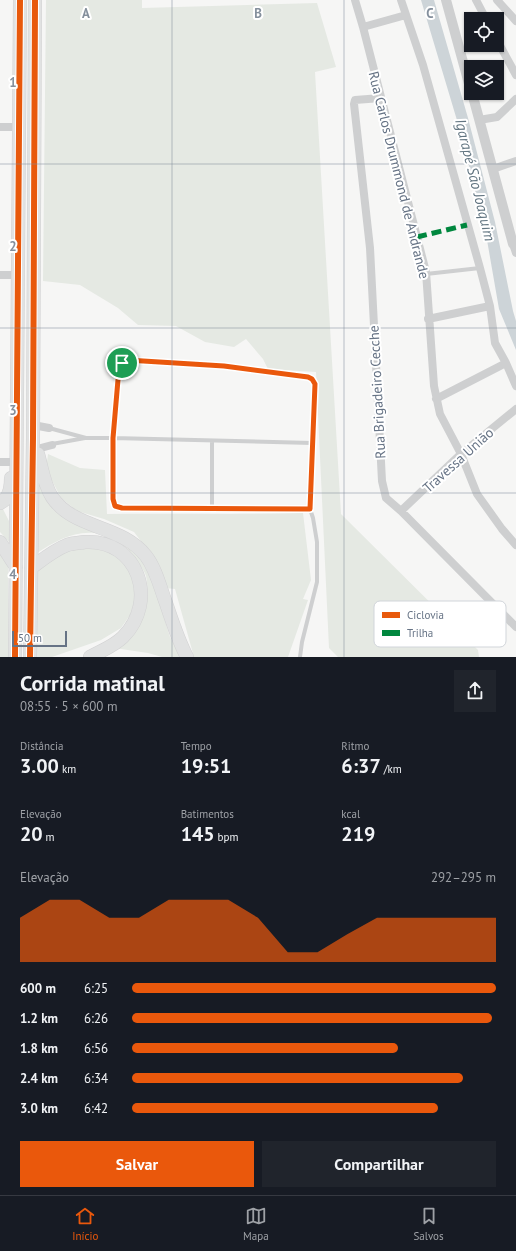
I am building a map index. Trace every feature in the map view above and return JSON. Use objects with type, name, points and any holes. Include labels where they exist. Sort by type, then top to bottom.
[{"type":"main road","points":[[15,651],[17,568],[18,127],[20,0]]},
{"type":"main road","points":[[30,657],[35,437],[35,0]]},
{"type":"main road","points":[[0,503],[6,500],[11,487],[6,462],[17,421]]},
{"type":"main road","points":[[35,437],[46,487],[61,507],[69,514],[85,522],[120,534],[146,555],[154,569],[172,623],[187,657]]},
{"type":"main road","points":[[0,542],[17,568]]},
{"type":"main road","points":[[31,568],[68,544],[95,542],[109,545],[122,552],[132,563],[138,577],[141,591],[141,602],[136,619],[124,636],[111,646],[90,657]]},
{"type":"street","name":"Rua Carlos Drummond de Andrande","points":[[354,0],[363,27],[426,274],[428,319],[436,399],[440,414],[461,454],[478,494],[502,529],[516,545]]},
{"type":"street","points":[[401,0],[423,65],[480,268],[490,306],[495,344],[506,363],[516,386]]},
{"type":"street","points":[[446,0],[464,66]]},
{"type":"street","points":[[476,0],[482,12]]},
{"type":"street","points":[[497,0],[516,21]]},
{"type":"street","points":[[363,27],[406,15]]},
{"type":"street","points":[[504,52],[516,75]]},
{"type":"street","name":"Rua Brigadeiro Cecche","points":[[381,98],[355,100],[354,104],[370,248],[382,481],[386,498],[490,601]]},
{"type":"street","points":[[479,120],[497,117],[516,99]]},
{"type":"street","points":[[473,100],[515,246]]},
{"type":"street","points":[[0,127],[18,127]]},
{"type":"street","points":[[493,169],[516,161]]},
{"type":"street","points":[[0,275],[18,275]]},
{"type":"street","points":[[428,319],[490,306]]},
{"type":"street","points":[[436,399],[506,363]]},
{"type":"street","name":"Travessa União","points":[[401,512],[461,454],[516,409]]},
{"type":"street","points":[[35,437],[48,428]]},
{"type":"street","points":[[35,437],[52,444]]},
{"type":"street","name":"Rua Brigadeiro Cecche","points":[[506,617],[516,627]]},
{"type":"lane","points":[[426,274],[480,268]]},
{"type":"lane","points":[[300,657],[302,642],[317,582],[317,542],[310,509],[315,384],[312,379],[308,377],[224,366],[127,360],[122,363],[119,368],[113,438],[113,499],[115,506],[122,508],[310,509]]},
{"type":"lane","points":[[48,428],[86,438]]},
{"type":"lane","points":[[52,444],[86,438],[312,443]]},
{"type":"lane","points":[[212,441],[212,508]]},
{"type":"shaded area","points":[[46,0],[142,0],[142,8],[317,3],[336,67],[315,72],[341,514],[429,601],[374,601],[374,647],[475,647],[478,650],[479,657],[338,657],[329,648],[316,372],[268,369],[263,359],[246,339],[234,347],[205,342],[176,326],[138,325],[118,308],[80,285],[43,281]]},
{"type":"shaded area","points":[[48,454],[80,468],[105,470],[107,514],[303,513],[311,580],[303,599],[308,600],[288,657],[194,657],[175,589],[165,588],[156,561],[134,532],[104,519],[77,511],[61,498],[46,469]]},
{"type":"shaded area","points":[[36,473],[43,493],[134,549],[148,571],[170,637],[181,657],[162,657],[148,653],[114,648],[142,613],[146,602],[147,593],[147,580],[145,573],[136,559],[121,543],[101,534],[86,533],[64,538],[37,553]]},
{"type":"shaded area","points":[[2,507],[9,521],[9,542],[0,532],[0,508]]},
{"type":"shaded area","points":[[97,546],[117,554],[128,567],[137,585],[135,600],[130,615],[121,628],[101,640],[52,657],[35,657],[37,568],[59,552]]},
{"type":"shaded area","points":[[0,550],[8,565],[8,657],[0,657]]},
{"type":"water","name":"Igarapé São Joaquim","points":[[421,0],[434,0],[468,118],[495,222],[516,321],[516,350],[499,309],[487,240],[462,137]]},
{"type":"marked path","points":[[417,237],[467,225]]},
{"type":"cycle path","points":[[15,657],[20,0]]},
{"type":"cycle path","points":[[30,657],[33,438],[35,0]]},
{"type":"route","points":[[127,360],[224,366],[308,377],[312,379],[315,384],[310,509],[122,508],[115,506],[113,499],[113,438],[119,368],[122,363],[127,360]]}]
